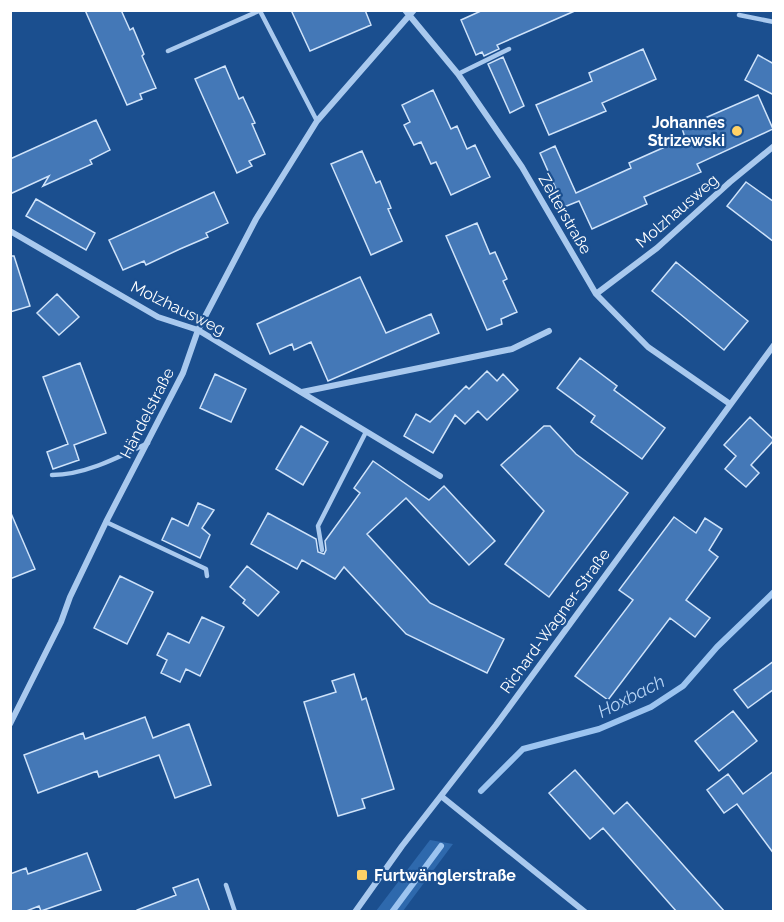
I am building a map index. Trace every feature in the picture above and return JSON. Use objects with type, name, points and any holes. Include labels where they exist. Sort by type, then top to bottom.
[{"type":"street","name":"Händelstraße","points":[[10,724],[61,622],[70,597],[106,522],[183,373],[198,330],[256,219],[317,121],[409,12]]},
{"type":"street","name":"Zelterstraße","points":[[409,12],[458,74],[522,167],[596,294],[648,347],[730,404]]},
{"type":"street","name":"Molzhausweg","points":[[596,294],[657,248],[774,146]]},
{"type":"street","name":"Molzhausweg","points":[[10,231],[158,317],[198,330],[440,476]]},
{"type":"street","points":[[301,392],[512,349],[549,331]]},
{"type":"street","name":"Richard-Wagner-Straße","points":[[355,912],[402,846],[496,725],[774,345]]},
{"type":"street","points":[[441,796],[585,912]]},
{"type":"lane","points":[[168,51],[261,11],[317,121]]},
{"type":"lane","points":[[739,15],[774,22]]},
{"type":"lane","points":[[458,74],[509,49]]},
{"type":"lane","points":[[322,550],[318,526],[366,432]]},
{"type":"lane","points":[[52,475],[69,475],[125,454],[148,442]]},
{"type":"lane","points":[[106,522],[206,569],[207,576]]},
{"type":"lane","points":[[226,885],[235,912]]},
{"type":"shaded area","points":[[430,840],[453,844],[403,911],[376,911]]},
{"type":"building","points":[[85,10],[121,10],[130,30],[133,28],[156,88],[140,94],[142,99],[127,105]]},
{"type":"building","points":[[291,10],[365,10],[371,25],[310,51]]},
{"type":"building","points":[[483,10],[577,10],[497,45],[499,49],[484,56],[482,52],[476,55],[461,20]]},
{"type":"building","points":[[643,49],[656,79],[602,103],[606,111],[549,135],[536,105],[592,81],[589,73]]},
{"type":"building","points":[[758,55],[774,64],[774,95],[745,80]]},
{"type":"building","points":[[503,57],[524,106],[510,113],[488,64]]},
{"type":"building","points":[[225,66],[239,99],[243,97],[255,123],[252,124],[265,154],[249,161],[252,166],[237,173],[195,79]]},
{"type":"building","points":[[433,90],[451,129],[457,126],[467,149],[475,145],[490,177],[451,195],[436,162],[431,164],[421,142],[414,145],[404,125],[410,122],[402,105]]},
{"type":"building","points":[[758,95],[773,129],[697,164],[701,172],[644,197],[647,204],[592,229],[579,201],[564,207],[540,153],[555,146],[576,193],[631,168],[629,163],[685,138],[682,128]]},
{"type":"building","points":[[96,120],[110,150],[90,160],[92,164],[43,186],[49,176],[10,194],[10,159]]},
{"type":"building","points":[[362,151],[376,183],[380,181],[391,208],[388,209],[402,241],[371,255],[331,164]]},
{"type":"building","points":[[746,182],[774,202],[774,242],[727,206]]},
{"type":"building","points":[[214,192],[228,223],[206,233],[208,237],[146,265],[144,261],[123,270],[109,240]]},
{"type":"building","points":[[36,199],[95,233],[86,250],[26,216]]},
{"type":"building","points":[[477,223],[490,254],[495,252],[507,279],[503,281],[517,312],[501,319],[502,324],[487,330],[446,236]]},
{"type":"building","points":[[10,256],[14,256],[30,306],[10,312]]},
{"type":"building","points":[[676,262],[748,321],[724,350],[652,291]]},
{"type":"building","points":[[360,277],[386,333],[431,314],[439,333],[328,381],[311,342],[294,350],[292,344],[270,354],[257,324]]},
{"type":"building","points":[[57,294],[79,317],[59,335],[37,313]]},
{"type":"building","points":[[580,358],[617,386],[614,390],[665,428],[642,459],[591,422],[595,416],[557,388]]},
{"type":"building","points":[[80,363],[106,433],[74,445],[79,460],[53,469],[47,452],[68,444],[43,377]]},
{"type":"building","points":[[487,371],[497,381],[503,374],[518,390],[487,420],[478,411],[465,424],[455,415],[433,453],[404,436],[416,414],[430,422],[466,386],[469,389]]},
{"type":"building","points":[[215,374],[246,389],[231,422],[200,408]]},
{"type":"building","points":[[750,417],[774,440],[751,465],[759,473],[746,487],[725,469],[736,456],[724,445]]},
{"type":"building","points":[[301,426],[328,442],[303,485],[276,469]]},
{"type":"building","points":[[544,426],[550,426],[576,454],[628,493],[549,597],[505,564],[544,511],[501,465]]},
{"type":"building","points":[[373,461],[429,500],[444,486],[495,541],[469,565],[406,498],[367,534],[430,603],[504,639],[487,673],[406,634],[344,567],[335,579],[302,560],[297,569],[251,544],[268,513],[316,539],[318,552],[324,554],[325,541],[360,493],[354,488]]},
{"type":"building","points":[[198,503],[214,510],[202,528],[210,535],[200,558],[162,540],[172,518],[188,526]]},
{"type":"building","points":[[10,511],[35,569],[10,579]]},
{"type":"building","points":[[674,517],[696,533],[705,518],[722,529],[709,550],[718,557],[686,600],[710,618],[695,637],[670,618],[608,700],[575,676],[633,600],[619,590]]},
{"type":"building","points":[[247,566],[279,592],[258,616],[230,587]]},
{"type":"building","points":[[120,576],[153,592],[127,644],[94,628]]},
{"type":"building","points":[[202,617],[224,627],[200,676],[186,669],[180,682],[161,673],[167,660],[157,655],[168,633],[189,643]]},
{"type":"building","points":[[774,661],[774,689],[748,708],[734,690]]},
{"type":"building","points":[[354,674],[362,700],[366,698],[394,789],[362,799],[365,808],[338,816],[304,702],[336,692],[332,681]]},
{"type":"building","points":[[733,711],[757,741],[719,771],[695,741]]},
{"type":"building","points":[[145,717],[153,738],[189,724],[211,785],[175,798],[159,755],[99,777],[97,771],[38,793],[24,755],[83,733],[85,739]]},
{"type":"building","points":[[575,770],[614,814],[627,802],[725,912],[677,912],[603,828],[590,839],[549,793]]},
{"type":"building","points":[[774,771],[774,854],[737,804],[724,813],[707,790],[728,774],[743,794]]},
{"type":"building","points":[[87,853],[101,890],[41,911],[39,906],[24,912],[10,912],[10,874],[26,868],[28,874]]},
{"type":"building","points":[[198,879],[210,912],[137,912],[137,910],[176,895],[173,888]]},
{"type":"waterway","name":"Hoxbach","points":[[481,791],[523,749],[599,729],[651,707],[683,686],[717,647],[774,592]]},
{"type":"waterway","name":"Hoxbach","points":[[392,912],[441,846]]},
{"type":"place","name":"Johannes Strizewski","points":[[737,131]]},
{"type":"place","name":"Furtwänglerstraße","points":[[362,875]]}]
